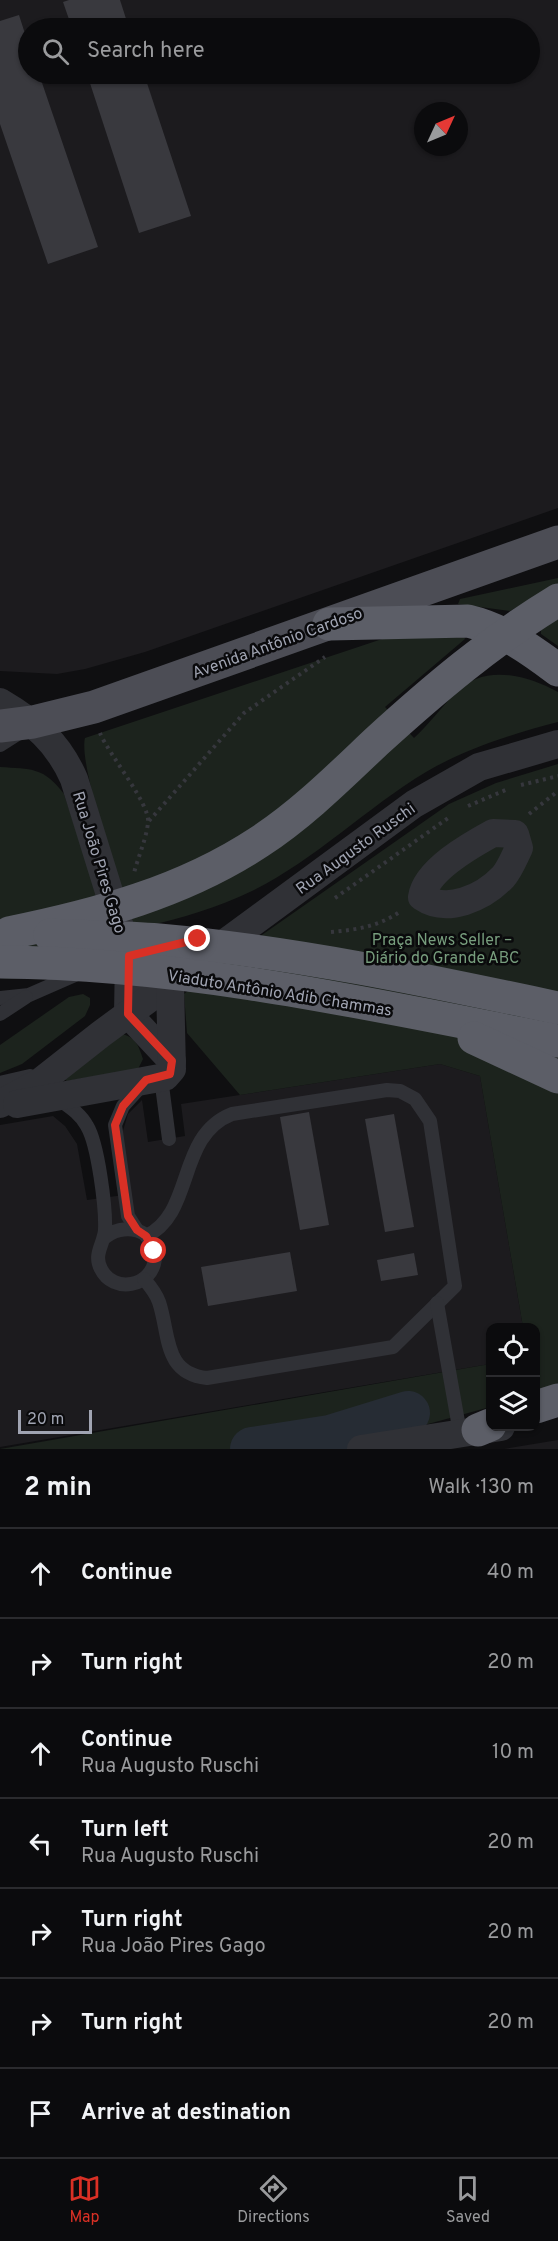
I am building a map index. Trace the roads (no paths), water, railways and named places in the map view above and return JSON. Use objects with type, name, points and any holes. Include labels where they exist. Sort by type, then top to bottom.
[{"type":"highway","points":[[3,942],[120,906],[182,884],[230,860],[297,814],[422,700],[506,635],[558,600]]},
{"type":"highway","points":[[329,624],[445,619],[488,625],[558,670]]},
{"type":"highway","name":"Viaduto Antônio Adib Chammas","points":[[3,942],[160,940],[312,960],[430,980],[558,1008]]},
{"type":"highway","name":"Viaduto Antônio Adib Chammas","points":[[3,942],[78,965],[169,974],[423,1014],[558,1041]]},
{"type":"highway","points":[[423,1014],[558,1077]]},
{"type":"highway","points":[[540,1406],[558,1400]]},
{"type":"main road","name":"Avenida Antônio Cardoso","points":[[33,722],[94,707],[558,542]]},
{"type":"main road","points":[[0,726],[33,722]]},
{"type":"street","name":"Rua João Pires Gago","points":[[0,702],[33,722],[65,757],[74,779],[129,956],[128,1014]]},
{"type":"street","name":"Rua Augusto Ruschi","points":[[0,1105],[40,1082],[128,1014],[414,804],[463,775],[503,758],[558,744]]},
{"type":"street","points":[[129,956],[198,939],[277,905]]},
{"type":"street","points":[[160,1073],[170,984]]},
{"type":"street","points":[[128,1014],[160,1073]]},
{"type":"street","name":"Rua Augusto Ruschi","points":[[0,1105],[56,1096],[160,1073]]},
{"type":"street","points":[[540,1420],[558,1418]]},
{"type":"street","points":[[361,1449],[483,1429]]},
{"type":"lane","name":"Avenida Antônio Cardoso","points":[[0,746],[33,722]]},
{"type":"lane","points":[[0,1014],[29,995],[79,973],[129,956]]},
{"type":"lane","points":[[0,998],[29,995]]},
{"type":"lane","points":[[0,1083],[29,1076],[69,1059]]},
{"type":"lane","points":[[160,1073],[169,1139]]},
{"type":"lane","points":[[56,1096],[77,1112],[91,1134],[104,1208],[103,1239],[98,1261],[106,1276],[122,1285],[131,1285],[144,1279],[155,1259],[154,1251],[128,1216],[115,1125],[123,1106],[160,1073]]},
{"type":"lane","points":[[103,1239],[118,1229],[141,1233],[156,1231],[169,1217],[201,1137],[219,1119],[232,1114],[387,1090],[399,1091],[415,1099],[430,1121],[455,1286],[393,1347],[207,1378],[194,1377],[176,1362],[170,1353],[159,1302],[144,1279]]},
{"type":"lane","points":[[437,1303],[483,1429]]},
{"type":"waterway","points":[[252,1449],[330,1437],[408,1413]]},
{"type":"park label","name":"Praça News Seller – Diário do Grande ABC","points":[[442,948]]}]
